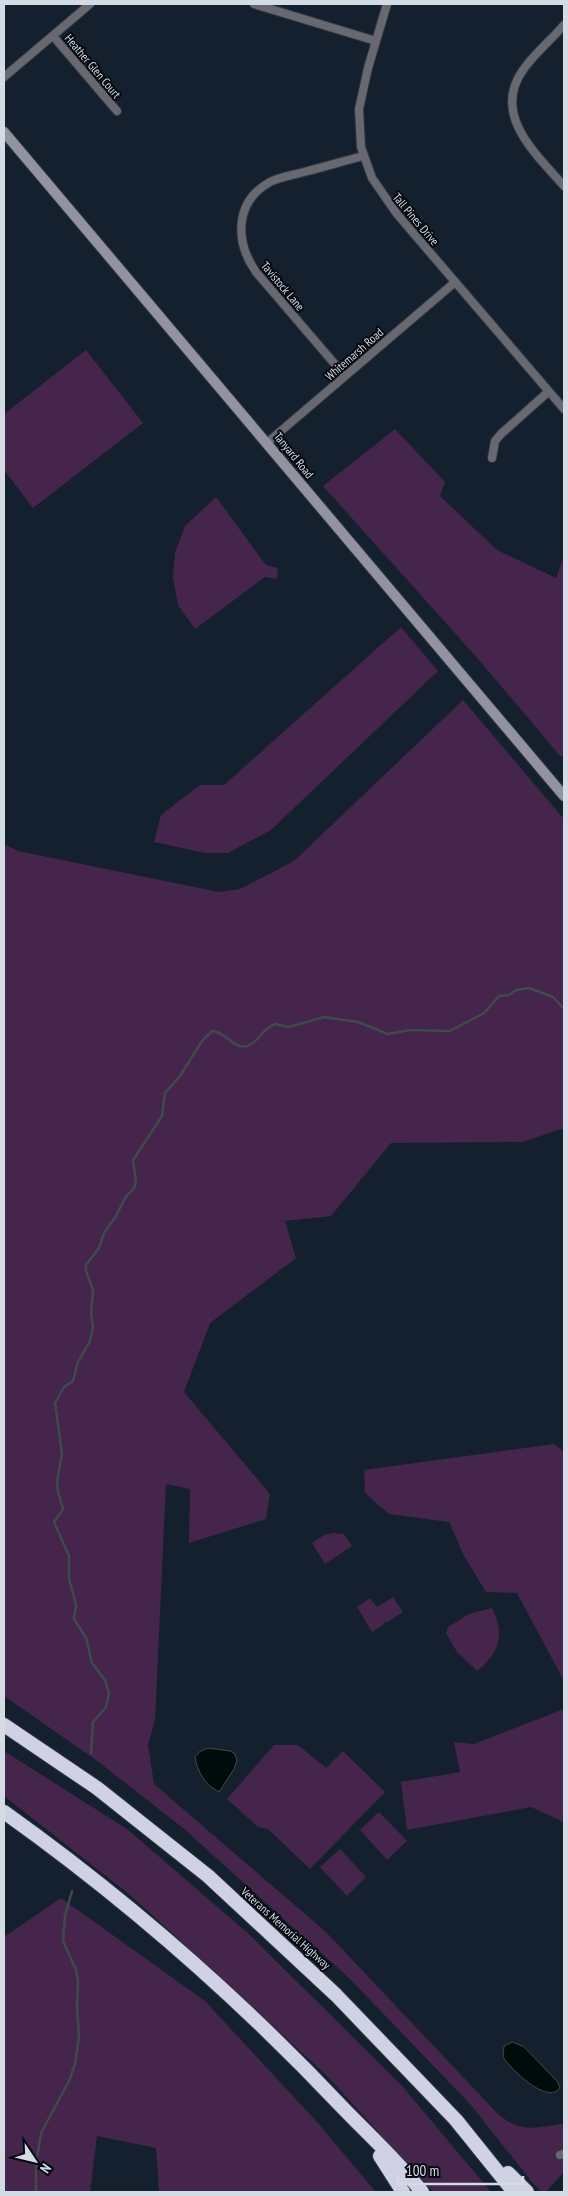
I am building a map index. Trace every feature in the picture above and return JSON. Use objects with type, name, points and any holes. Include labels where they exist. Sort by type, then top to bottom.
[{"type":"highway","name":"Veterans Memorial Highway","points":[[4,1725],[91,1784],[208,1876],[336,1995],[456,2120],[514,2192]]},
{"type":"highway","points":[[4,1812],[53,1847],[180,1951],[302,2063],[422,2192]]},
{"type":"highway","points":[[372,2138],[375,2149],[403,2192]]},
{"type":"highway","points":[[487,2159],[498,2163],[527,2192]]},
{"type":"street","points":[[4,77],[90,4]]},
{"type":"street","points":[[254,4],[376,40]]},
{"type":"street","name":"Tall Pines Drive","points":[[387,4],[359,109],[359,136],[363,156],[372,178],[383,197],[454,283],[564,410]]},
{"type":"street","points":[[564,25],[522,71],[516,84],[512,102],[513,114],[520,132],[564,186]]},
{"type":"street","name":"Heather Glen Court","points":[[53,36],[117,111]]},
{"type":"street","name":"Tanyard Road","points":[[4,132],[268,442],[362,559],[564,796]]},
{"type":"street","name":"Tavistock Lane","points":[[345,376],[256,272],[245,255],[241,241],[241,225],[251,200],[271,182],[363,156]]},
{"type":"street","name":"Whitemarsh Road","points":[[268,442],[454,283]]},
{"type":"street","points":[[492,458],[495,441],[548,392]]},
{"type":"shaded area","points":[[86,350],[143,423],[33,508],[4,470],[4,414]]},
{"type":"shaded area","points":[[395,429],[445,482],[440,496],[497,550],[556,578],[564,556],[564,755],[561,757],[479,660],[323,486]]},
{"type":"shaded area","points":[[216,497],[266,565],[278,568],[277,579],[265,577],[195,629],[178,605],[173,578],[175,553],[185,526]]},
{"type":"shaded area","points":[[401,627],[438,671],[271,830],[228,853],[205,853],[154,842],[161,815],[200,785],[224,785]]},
{"type":"shaded area","points":[[463,700],[564,819],[564,1128],[523,1142],[391,1143],[331,1216],[285,1221],[296,1258],[210,1323],[184,1392],[270,1494],[266,1519],[189,1543],[190,1489],[166,1484],[155,1720],[148,1745],[154,1784],[326,1932],[498,2114],[522,2127],[564,2124],[564,2172],[546,2192],[542,2192],[531,2181],[471,2105],[349,1978],[183,1828],[96,1760],[4,1696],[4,844],[18,851],[219,892],[240,889],[294,861]]},
{"type":"shaded area","points":[[554,1444],[564,1452],[564,1681],[517,1593],[486,1592],[464,1556],[449,1522],[389,1514],[365,1493],[364,1470]]},
{"type":"shaded area","points":[[333,1533],[344,1534],[352,1546],[325,1564],[312,1543],[324,1535]]},
{"type":"shaded area","points":[[393,1597],[403,1612],[386,1623],[385,1621],[383,1625],[372,1632],[357,1607],[370,1598],[377,1607]]},
{"type":"shaded area","points":[[492,1608],[498,1626],[498,1642],[491,1657],[477,1671],[457,1652],[446,1633],[448,1627],[469,1614]]},
{"type":"shaded area","points":[[564,1709],[564,1822],[531,1807],[407,1830],[401,1782],[460,1772],[454,1742],[474,1744]]},
{"type":"shaded area","points":[[274,1745],[298,1745],[326,1768],[343,1751],[385,1792],[310,1869],[268,1829],[258,1827],[227,1799]]},
{"type":"shaded area","points":[[208,1748],[230,1751],[234,1753],[237,1760],[234,1769],[219,1792],[206,1782],[196,1762],[195,1757],[199,1752]]},
{"type":"shaded area","points":[[4,1751],[127,1829],[250,1935],[403,2087],[491,2192],[433,2192],[328,2077],[236,1991],[130,1895],[4,1796]]},
{"type":"shaded area","points":[[379,1812],[407,1841],[387,1860],[360,1830]]},
{"type":"shaded area","points":[[340,1849],[366,1877],[347,1896],[320,1867]]},
{"type":"shaded area","points":[[61,1898],[205,2001],[317,2122],[376,2192],[159,2192],[156,2148],[97,2136],[90,2192],[4,2192],[4,1937]]},
{"type":"shaded area","points":[[512,2042],[523,2046],[557,2081],[560,2087],[555,2092],[539,2089],[513,2070],[503,2057],[504,2046]]},
{"type":"waterway","points":[[91,1753],[93,1722],[106,1707],[109,1693],[105,1680],[92,1663],[86,1638],[74,1619],[76,1605],[69,1579],[69,1556],[54,1522],[63,1509],[57,1481],[62,1454],[55,1403],[64,1387],[73,1381],[78,1362],[90,1341],[93,1327],[91,1314],[93,1290],[86,1271],[86,1265],[99,1248],[104,1233],[116,1216],[125,1198],[134,1188],[136,1182],[133,1160],[162,1116],[165,1093],[180,1076],[202,1041],[212,1031],[221,1034],[242,1047],[251,1044],[275,1024],[289,1027],[324,1017],[358,1022],[388,1034],[410,1030],[450,1031],[484,1013],[499,996],[509,995],[516,990],[529,988],[553,997],[564,1009]]},
{"type":"waterway","points":[[36,2192],[36,2164],[41,2133],[69,2081],[75,2064],[79,2036],[78,1981],[76,1970],[63,1941],[65,1916],[72,1891]]}]
